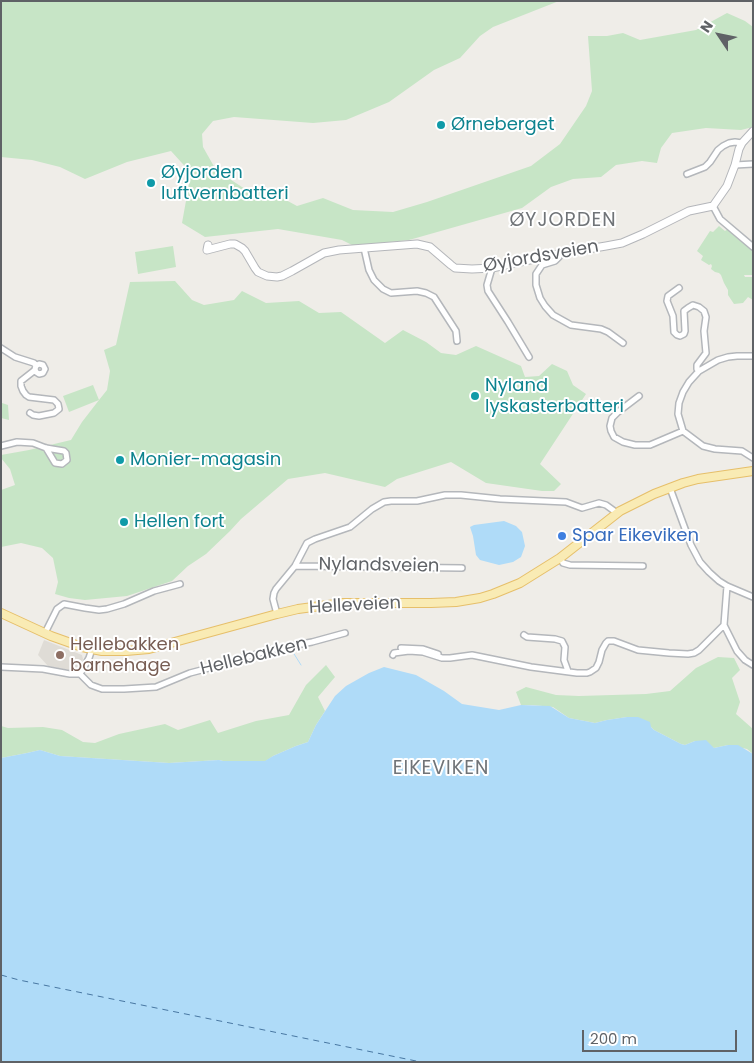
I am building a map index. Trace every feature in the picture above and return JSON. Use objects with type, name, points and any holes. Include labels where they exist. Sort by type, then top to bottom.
[{"type":"main road","name":"Helleveien","points":[[1,613],[51,636],[82,647],[102,651],[126,651],[149,648],[290,610],[343,603],[431,603],[456,602],[480,598],[520,584],[560,558],[617,513],[640,501],[670,488],[698,479],[753,471]]},
{"type":"street","points":[[753,131],[742,143],[727,186],[713,206],[720,219],[753,247]]},
{"type":"street","points":[[687,174],[705,167],[723,146],[734,142],[742,143]]},
{"type":"street","points":[[735,165],[753,164]]},
{"type":"street","name":"Øyjordsveien","points":[[208,245],[207,250],[235,244],[246,251],[258,272],[276,277],[292,271],[324,253],[339,250],[417,244],[430,247],[455,268],[492,268],[622,242],[643,234],[689,211],[713,206]]},
{"type":"street","points":[[364,248],[369,270],[374,280],[383,290],[391,293],[421,292],[434,297],[456,331],[458,341]]},
{"type":"street","points":[[558,254],[559,257],[555,261],[542,265],[536,274],[536,285],[545,306],[553,315],[571,325],[601,329],[623,343]]},
{"type":"street","points":[[492,268],[487,285],[488,291],[529,357]]},
{"type":"street","points":[[679,288],[668,296],[667,301],[672,316],[674,332],[680,336],[684,334],[684,312],[692,306],[699,307],[704,311],[706,317],[704,331],[706,353],[697,365],[699,371]]},
{"type":"street","points":[[1,348],[13,356],[34,363],[36,368],[21,381],[21,386],[26,395],[55,400],[58,404],[58,408],[54,413],[39,416],[30,413]]},
{"type":"street","points":[[753,356],[737,356],[718,360],[699,371],[683,392],[678,414],[683,431],[703,446],[715,449],[742,450],[753,458]]},
{"type":"street","points":[[638,396],[612,418],[610,426],[614,437],[634,445],[650,445],[683,431]]},
{"type":"street","points":[[1,446],[11,442],[21,442],[38,444],[46,448]]},
{"type":"street","points":[[670,488],[691,545],[700,562],[727,586],[753,597]]},
{"type":"street","name":"Nylandsveien","points":[[277,614],[273,599],[274,593],[295,566],[311,540],[350,526],[372,509],[388,501],[417,501],[452,494],[500,499],[566,502],[582,508],[597,503],[610,507],[617,513]]},
{"type":"street","points":[[560,558],[564,563],[570,565],[643,566]]},
{"type":"street","name":"Nylandsveien","points":[[295,566],[462,568]]},
{"type":"street","points":[[45,633],[57,609],[64,604],[99,610],[108,609],[154,590],[180,584]]},
{"type":"street","points":[[727,586],[724,625],[737,651],[745,660],[753,665]]},
{"type":"street","points":[[393,655],[397,652],[415,651],[444,658],[472,655],[531,667],[582,673],[593,670],[606,643],[610,641],[638,650],[694,653],[724,625]]},
{"type":"street","name":"Hellebakken","points":[[1,667],[44,669],[80,674],[91,685],[102,689],[156,687],[196,671],[278,648],[312,642],[345,633]]},
{"type":"street","points":[[524,635],[527,637],[562,641],[566,647],[564,660],[568,671]]},
{"type":"street","points":[[401,648],[423,649],[442,655],[444,658]]},
{"type":"street","points":[[80,674],[92,649]]},
{"type":"shaded area","name":"Hellebakken barnehage","points":[[44,640],[82,655],[83,659],[80,666],[74,671],[48,666],[38,655]]},
{"type":"green space","points":[[1,1],[559,1],[493,27],[480,36],[460,58],[434,70],[389,102],[346,120],[313,123],[234,117],[213,121],[202,134],[203,147],[216,170],[245,189],[271,192],[297,206],[323,198],[353,210],[393,212],[531,166],[560,144],[586,106],[592,91],[588,36],[607,36],[623,33],[640,40],[696,30],[727,13],[745,21],[753,27],[753,127],[741,130],[706,128],[672,133],[661,148],[657,163],[642,161],[616,165],[601,177],[573,179],[551,187],[522,208],[409,240],[354,246],[342,240],[278,229],[205,237],[182,223],[191,173],[171,151],[127,162],[85,179],[60,167],[32,160],[1,157]]},
{"type":"green space","points":[[719,226],[725,231],[728,229],[753,249],[753,275],[744,275],[745,277],[753,277],[753,300],[748,297],[743,303],[734,304],[728,295],[728,290],[721,275],[711,269],[711,264],[709,265],[701,260],[703,256],[697,251],[710,231],[713,232]]},
{"type":"green space","points":[[173,246],[176,267],[138,274],[135,252]]},
{"type":"green space","points":[[175,281],[192,300],[204,305],[234,300],[242,291],[266,303],[299,301],[319,313],[341,312],[385,343],[403,330],[426,342],[441,353],[456,355],[476,346],[521,366],[525,377],[539,376],[552,364],[567,371],[573,385],[586,394],[540,464],[561,484],[554,491],[486,483],[451,462],[397,479],[385,487],[325,473],[288,479],[241,519],[206,554],[188,566],[172,581],[127,596],[85,600],[69,598],[55,594],[58,582],[53,558],[42,548],[21,543],[1,547],[1,490],[15,485],[10,469],[1,458],[1,455],[71,440],[82,422],[107,390],[110,371],[104,350],[116,345],[130,282]]},
{"type":"green space","points":[[93,385],[99,400],[69,412],[63,396]]},
{"type":"green space","points":[[1,397],[2,403],[8,405],[9,420],[1,418]]},
{"type":"green space","points":[[718,657],[734,658],[740,670],[732,678],[740,702],[736,714],[753,729],[753,754],[747,749],[728,745],[714,748],[695,741],[685,745],[681,744],[651,727],[627,717],[595,723],[569,718],[553,707],[521,705],[516,692],[526,687],[556,695],[579,696],[646,694],[670,691],[696,668]]},
{"type":"green space","points":[[326,665],[335,677],[318,697],[325,711],[308,742],[273,756],[266,761],[219,760],[169,763],[60,756],[40,750],[1,758],[1,726],[8,728],[43,727],[62,730],[83,742],[95,743],[119,734],[165,724],[178,730],[210,720],[218,733],[256,721],[289,715],[306,685]]},
{"type":"water","points":[[504,521],[516,526],[522,532],[525,546],[521,557],[513,562],[499,565],[480,560],[476,555],[470,527]]},
{"type":"water","points":[[384,667],[416,675],[462,704],[499,710],[521,705],[550,706],[569,718],[595,723],[627,717],[638,717],[650,722],[654,730],[681,744],[685,745],[695,741],[706,740],[714,748],[738,745],[753,754],[753,1062],[1,1062],[1,758],[40,750],[60,756],[169,763],[219,760],[265,761],[308,742],[316,725],[335,696],[346,686]]},
{"type":"waterway","points":[[291,649],[301,665]]},
{"type":"ferry route","points":[[1,975],[421,1062]]},
{"type":"place","name":"Ørneberget","points":[[441,125]]},
{"type":"place","name":"Øyjorden luftvernbatteri","points":[[151,183]]},
{"type":"place","name":"Nyland lyskasterbatteri","points":[[475,396]]},
{"type":"place","name":"Monier-magasin","points":[[120,460]]},
{"type":"place","name":"Hellen fort","points":[[124,522]]},
{"type":"place","name":"Spar Eikeviken","points":[[562,536]]},
{"type":"place","name":"Hellebakken barnehage","points":[[60,655]]},
{"type":"district","name":"ØYJORDEN","points":[[563,221]]},
{"type":"district","name":"EIKEVIKEN","points":[[441,769]]}]
